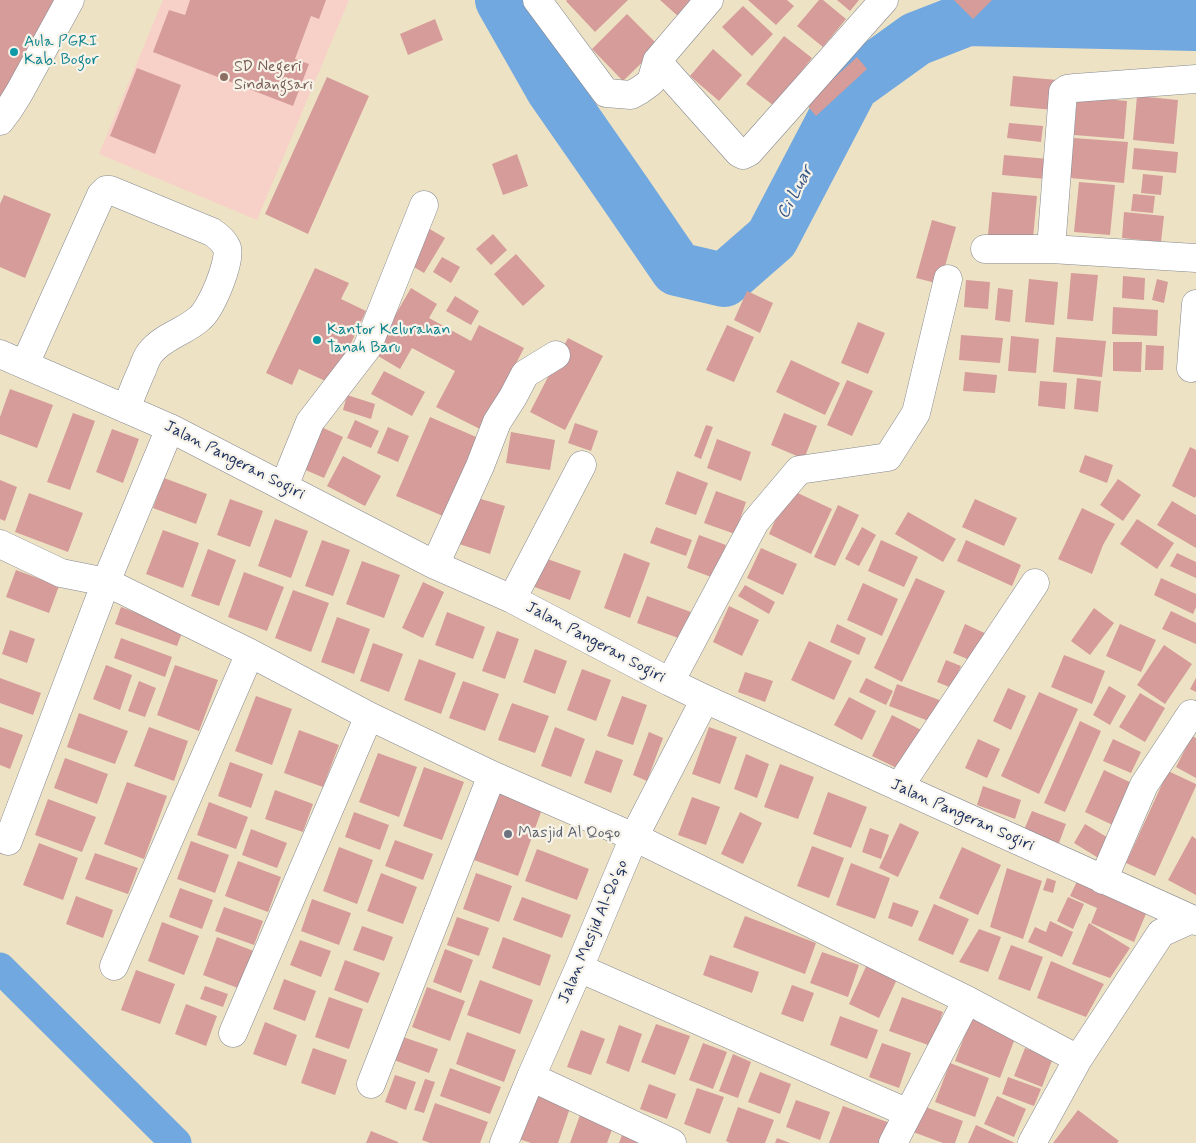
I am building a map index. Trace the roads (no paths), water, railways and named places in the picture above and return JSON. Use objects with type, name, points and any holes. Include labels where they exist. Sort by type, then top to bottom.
[{"type":"street","points":[[0,121],[19,92],[70,0]]},
{"type":"street","points":[[537,0],[606,94],[631,94],[651,82],[657,61],[709,0]]},
{"type":"street","points":[[657,61],[739,153],[746,154],[884,0]]},
{"type":"street","points":[[1051,250],[1063,92],[1074,88],[1196,78]]},
{"type":"street","points":[[25,364],[104,192],[110,190],[212,232],[224,242],[228,257],[216,293],[202,317],[167,338],[148,355],[126,409]]},
{"type":"street","points":[[284,486],[310,422],[368,348],[424,205]]},
{"type":"street","points":[[985,248],[1196,258]]},
{"type":"street","points":[[670,682],[755,522],[799,470],[888,457],[916,413],[948,279]]},
{"type":"street","points":[[1191,368],[1196,304]]},
{"type":"street","name":"Jalan Pangeran Sogiri","points":[[0,354],[170,428],[435,565],[512,599],[705,699],[1194,920]]},
{"type":"street","points":[[435,565],[480,466],[497,422],[525,374],[556,355]]},
{"type":"street","points":[[8,841],[106,582],[170,428]]},
{"type":"street","points":[[512,599],[582,465]]},
{"type":"street","points":[[0,544],[61,573],[106,582],[250,653],[369,716],[492,776],[634,837],[967,1000],[1078,1059]]},
{"type":"street","points":[[899,787],[1035,583]]},
{"type":"street","points":[[114,966],[250,653]]},
{"type":"street","name":"Jalan Mesjid Al-Qo'qo","points":[[504,1143],[530,1077],[579,968],[634,837],[705,699]]},
{"type":"street","points":[[1104,880],[1144,785],[1191,714]]},
{"type":"street","points":[[232,1032],[369,716]]},
{"type":"street","points":[[371,1084],[492,776]]},
{"type":"street","points":[[1032,1143],[1078,1059],[1162,933],[1194,920]]},
{"type":"street","points":[[579,968],[908,1113]]},
{"type":"street","points":[[893,1143],[967,1000]]},
{"type":"street","points":[[530,1077],[672,1143]]},
{"type":"waterway","name":"Ci Luar","points":[[502,0],[552,88],[677,269],[724,280],[772,238],[852,85],[916,39],[967,19],[1196,24]]},
{"type":"waterway","points":[[0,968],[176,1143]]},
{"type":"place","name":"Aula PGRI Kab. Bogor","points":[[14,52]]},
{"type":"place","name":"SD Negeri Sindangsari","points":[[224,77]]},
{"type":"place","name":"Kantor Kelurahan Tanah Baru","points":[[317,340]]},
{"type":"place","name":"Masjid Al Qoqo","points":[[508,834]]}]
